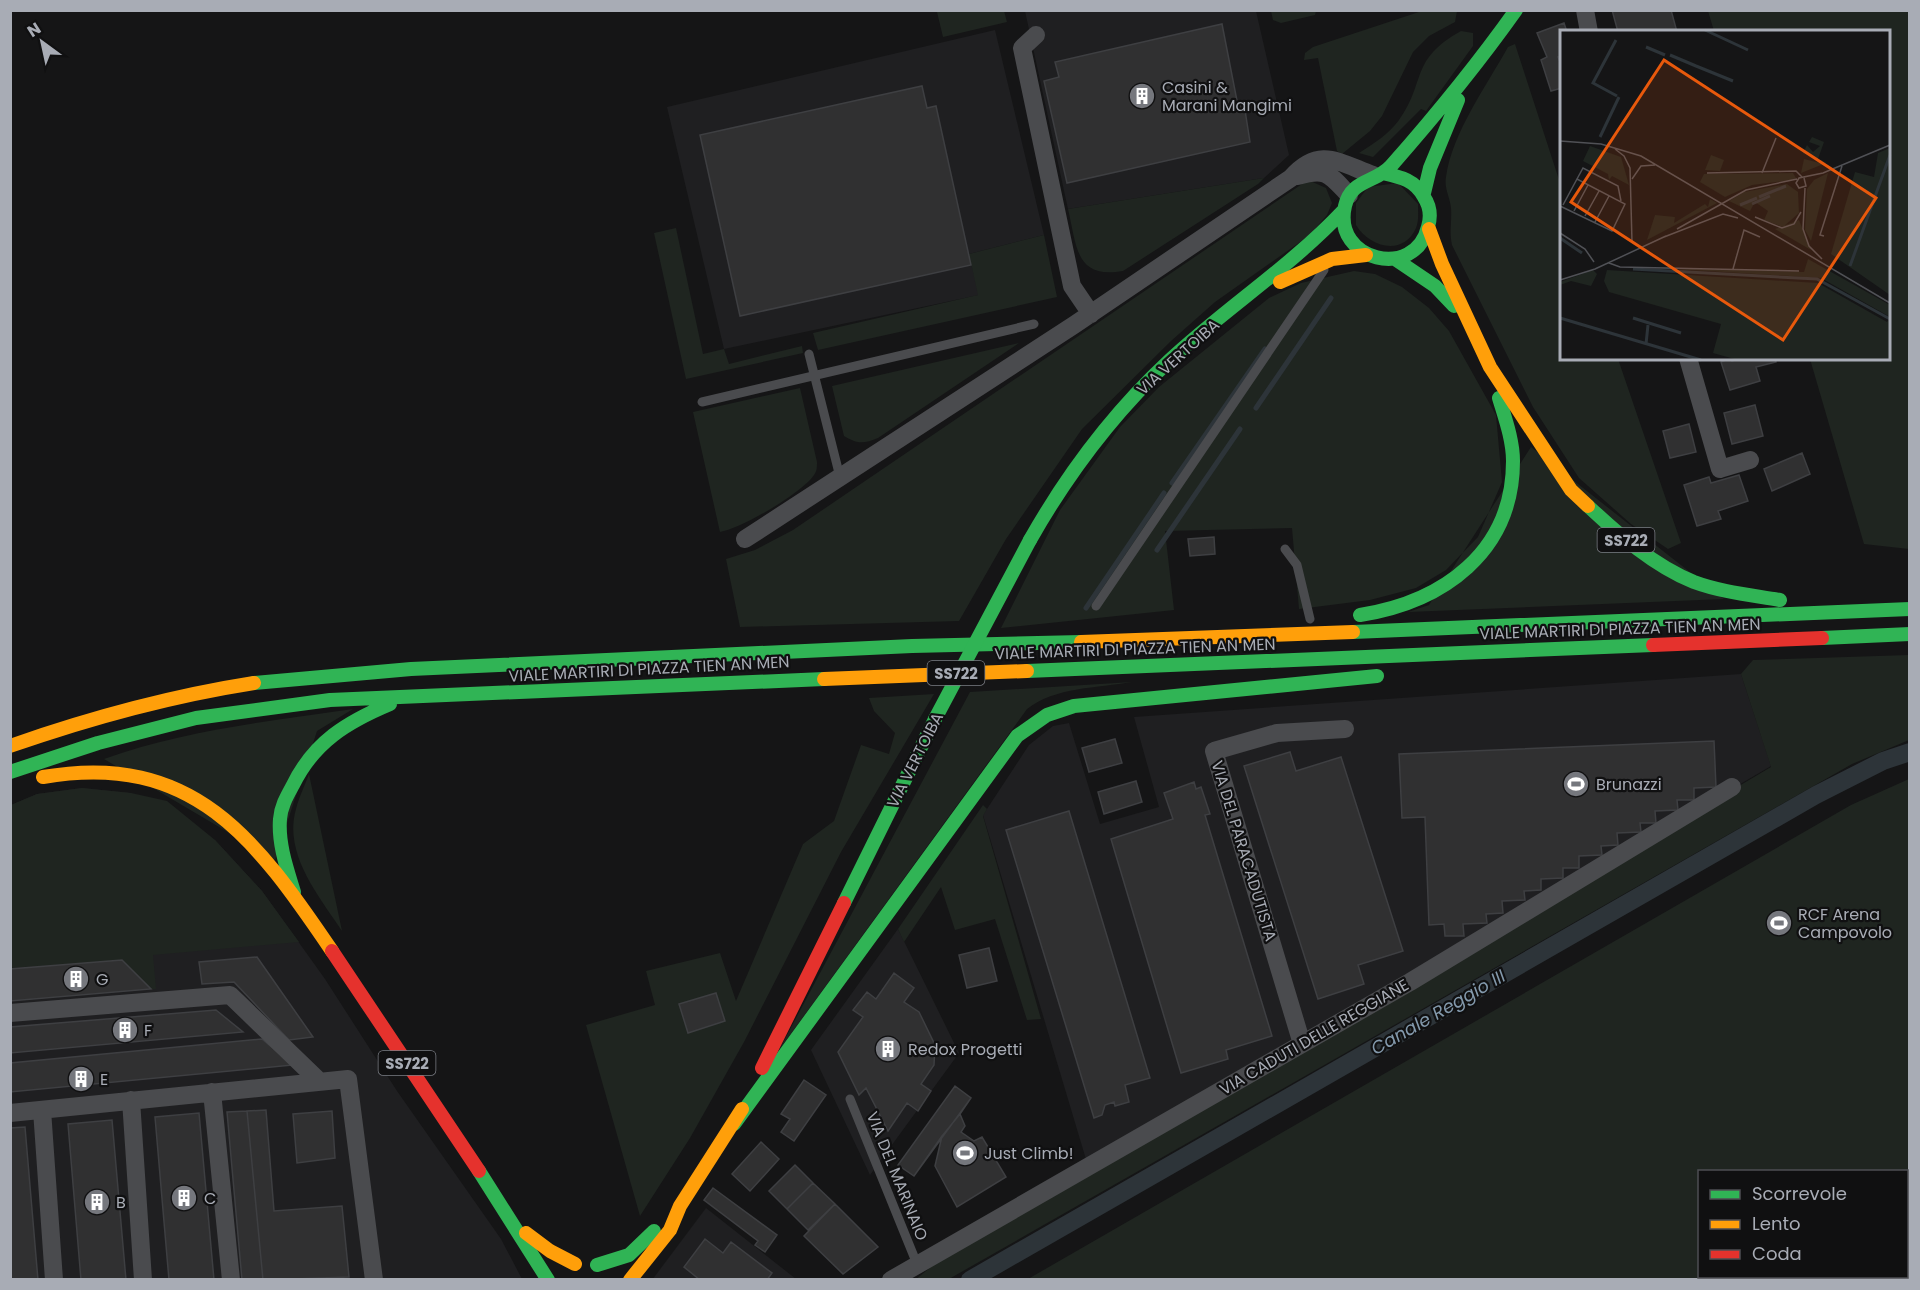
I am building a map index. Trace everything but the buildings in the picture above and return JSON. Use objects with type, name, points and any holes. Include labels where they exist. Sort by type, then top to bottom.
[{"type":"main road","name":"VIA VERTOIBA","points":[[630,1280],[670,1230],[680,1206],[734,1124],[935,719],[1030,540],[1063,485],[1110,422],[1173,358],[1314,242],[1346,203],[1355,186],[1378,174],[1415,140],[1466,80],[1516,10]]},
{"type":"main road","name":"VIA VERTOIBA","points":[[1429,229],[1431,217],[1424,193],[1430,168],[1466,80]]},
{"type":"main road","points":[[1378,174],[1407,177],[1424,193]]},
{"type":"main road","points":[[1346,203],[1343,225],[1349,238],[1366,255]]},
{"type":"main road","points":[[1395,259],[1416,249],[1429,229]]},
{"type":"main road","name":"SS722","points":[[1429,229],[1466,318],[1490,367],[1571,490],[1637,549],[1665,568],[1694,582],[1722,590],[1783,600],[1831,612]]},
{"type":"main road","name":"VIA VERTOIBA","points":[[1247,298],[1332,259],[1366,255],[1380,260],[1395,259]]},
{"type":"main road","name":"SS722","points":[[1395,259],[1435,286],[1466,318]]},
{"type":"main road","name":"SS722","points":[[1350,616],[1379,612],[1425,599],[1452,583],[1474,565],[1490,543],[1502,521],[1508,502],[1513,460],[1509,433],[1490,367]]},
{"type":"main road","name":"VIALE MARTIRI DI PIAZZA TIEN AN MEN","points":[[10,746],[75,723],[177,697],[270,681],[411,669],[912,646],[1124,641],[1910,609]]},
{"type":"main road","name":"SS722","points":[[1124,641],[1196,624],[1315,618]]},
{"type":"main road","name":"VIALE MARTIRI DI PIAZZA TIEN AN MEN","points":[[10,772],[140,730],[196,718],[330,700],[1910,634]]},
{"type":"main road","points":[[1474,667],[1609,646]]},
{"type":"main road","points":[[734,1124],[1017,736],[1047,715],[1074,706],[1395,675]]},
{"type":"main road","name":"SS722","points":[[297,899],[282,848],[281,810],[298,772],[320,741],[352,720],[408,696]]},
{"type":"main road","name":"SS722","points":[[28,781],[67,772],[101,770],[147,776],[194,796],[236,830],[297,899],[518,1227],[548,1280]]},
{"type":"main road","name":"VIA VERTOIBA","points":[[575,1264],[597,1265],[628,1255],[680,1206]]},
{"type":"main road","name":"SS722","points":[[518,1227],[550,1251],[575,1264]]},
{"type":"main road","points":[[556,1280],[567,1268],[575,1264]]},
{"type":"main road","points":[[597,1265],[611,1278]]},
{"type":"street","points":[[1585,10],[1590,30]]},
{"type":"street","points":[[1036,35],[1022,48],[1072,286],[1091,314]]},
{"type":"street","points":[[745,539],[1091,314],[1291,178],[1304,164],[1323,159],[1378,174]]},
{"type":"street","points":[[1291,178],[1314,171],[1330,174],[1346,203]]},
{"type":"street","points":[[1689,360],[1720,469],[1750,460]]},
{"type":"street","name":"VIA DEL PARACADUTISTA","points":[[1302,1044],[1214,751],[1277,733],[1345,729]]},
{"type":"street","name":"VIA CADUTI DELLE REGGIANE","points":[[891,1280],[1410,982],[1732,787]]},
{"type":"street","points":[[10,1013],[230,995],[319,1081]]},
{"type":"street","points":[[10,1113],[348,1078],[374,1280]]},
{"type":"street","points":[[212,1092],[231,1280]]},
{"type":"street","points":[[131,1100],[143,1280]]},
{"type":"street","points":[[42,1110],[54,1280]]},
{"type":"lane","points":[[1096,606],[1332,259]]},
{"type":"lane","points":[[702,402],[1034,324]]},
{"type":"lane","points":[[809,354],[840,477]]},
{"type":"lane","points":[[1285,549],[1297,565],[1315,618]]},
{"type":"lane","name":"VIA DEL MARINAIO","points":[[850,1099],[916,1264]]},
{"type":"shaded area","points":[[1271,10],[1316,11],[1315,15],[1281,23],[1273,20]]},
{"type":"shaded area","points":[[1004,11],[1007,22],[943,37],[937,12]]},
{"type":"shaded area","points":[[1025,11],[1256,11],[1289,155],[1264,178],[1068,209]]},
{"type":"shaded area","points":[[1422,11],[1457,11],[1455,22],[1429,36],[1413,52],[1382,116],[1370,131],[1342,154],[1337,151],[1318,58],[1304,60],[1305,53],[1313,47]]},
{"type":"shaded area","points":[[1708,11],[1909,11],[1909,549],[1864,544],[1810,360],[1890,360],[1890,30],[1714,30]]},
{"type":"shaded area","points":[[995,30],[1044,235],[969,254],[979,295],[724,349],[667,107]]},
{"type":"shaded area","points":[[1461,31],[1473,33],[1473,46],[1426,111],[1421,109],[1373,157],[1359,153],[1395,125],[1408,106],[1421,72],[1433,52]]},
{"type":"shaded area","points":[[1515,44],[1560,183],[1560,360],[1618,360],[1681,543],[1668,549],[1631,524],[1579,478],[1533,407],[1452,245],[1451,208],[1446,189],[1450,160],[1455,143],[1471,110],[1508,47]]},
{"type":"shaded area","points":[[1264,178],[1123,271],[1095,270],[1087,265],[1077,247],[1068,209]]},
{"type":"shaded area","points":[[1308,180],[1326,188],[1332,203],[1327,215],[1310,235],[1215,302],[1171,341],[1082,429],[1006,539],[959,621],[740,627],[726,559],[755,550],[793,530]]},
{"type":"shaded area","points":[[1398,183],[1418,204],[1418,222],[1410,237],[1403,243],[1386,246],[1369,239],[1356,225],[1356,203],[1368,187]]},
{"type":"shaded area","points":[[676,228],[703,354],[724,349],[729,364],[802,346],[803,353],[686,379],[654,233]]},
{"type":"shaded area","points":[[1044,235],[1057,297],[818,350],[813,333],[978,295],[969,254]]},
{"type":"shaded area","points":[[1354,271],[1375,274],[1402,287],[1429,308],[1449,331],[1496,415],[1502,482],[1478,537],[1446,570],[1416,588],[1370,600],[1299,609],[1292,528],[1165,531],[1174,610],[1001,628],[1060,510],[1120,427],[1159,387],[1269,298],[1301,283]]},
{"type":"shaded area","points":[[1019,343],[878,438],[861,442],[844,436],[832,386]]},
{"type":"shaded area","points":[[800,388],[817,462],[815,473],[785,500],[742,524],[720,532],[693,412]]},
{"type":"shaded area","points":[[1531,447],[1724,599],[1408,612],[1429,605]]},
{"type":"shaded area","points":[[1909,655],[1909,740],[1852,764],[949,1279],[915,1280],[937,1262],[1771,767],[1741,674],[1753,660]]},
{"type":"shaded area","points":[[1741,674],[1771,766],[1088,1166],[983,815],[1029,745],[1053,726],[1069,723],[1100,824],[1159,807],[1134,717]]},
{"type":"shaded area","points":[[1132,682],[1064,692],[1050,696],[1027,709],[779,1050],[970,692]]},
{"type":"shaded area","points":[[934,694],[841,852],[744,1042],[690,1138],[640,1216],[586,1025],[655,1005],[646,971],[720,953],[736,1001],[803,844],[834,821],[861,745],[889,754],[895,733],[874,711],[869,698]]},
{"type":"shaded area","points":[[353,709],[317,731],[275,860],[104,759],[196,734],[259,722]]},
{"type":"shaded area","points":[[309,774],[342,931],[314,889],[294,842],[293,826],[296,809]]},
{"type":"shaded area","name":"RCF Arena Campovolo","points":[[1909,779],[1909,1279],[1028,1279],[1851,805]]},
{"type":"shaded area","points":[[82,788],[131,793],[215,840],[262,891],[325,979],[397,1091],[501,1239],[522,1279],[11,1280],[11,805],[37,794]]},
{"type":"shaded area","points":[[82,788],[131,793],[167,801],[215,840],[262,891],[299,942],[153,955],[156,989],[151,989],[122,960],[11,968],[11,805],[37,794]]},
{"type":"shaded area","points":[[983,805],[987,809],[983,816],[1041,1019],[1027,1020],[995,919],[955,930],[941,887],[904,942],[898,929]]},
{"type":"shaded area","points":[[898,929],[959,1053],[870,1175],[811,1050]]},
{"type":"shaded area","points":[[706,1208],[796,1279],[652,1280]]},
{"type":"waterway","points":[[1256,408],[1331,298]]},
{"type":"waterway","points":[[1172,483],[1265,349]]},
{"type":"waterway","points":[[1157,550],[1240,429]]},
{"type":"waterway","points":[[1086,608],[1164,493]]},
{"type":"waterway","name":"Canale Reggio III","points":[[970,1280],[1816,795],[1883,761],[1910,752]]},
{"type":"traffic: fast","points":[[1383,173],[1412,183],[1426,200],[1429,212],[1428,227],[1420,244],[1408,254],[1393,259],[1377,257],[1362,251],[1351,240],[1344,225],[1348,197],[1358,186],[1378,176],[1391,166],[1455,90],[1516,10]]},
{"type":"traffic: fast","points":[[1424,193],[1430,168],[1458,100]]},
{"type":"traffic: fast","points":[[1030,540],[1076,468],[1129,401],[1191,341],[1280,269],[1343,211]]},
{"type":"traffic: fast","points":[[1395,259],[1435,286],[1454,306]]},
{"type":"traffic: fast","points":[[1360,615],[1419,598],[1445,585],[1468,567],[1486,546],[1501,522],[1510,493],[1513,461],[1510,437],[1499,398]]},
{"type":"traffic: fast","points":[[1588,506],[1651,559],[1679,575],[1715,588],[1780,600]]},
{"type":"traffic: fast","points":[[935,719],[1030,540]]},
{"type":"traffic: fast","points":[[1353,632],[1910,609]]},
{"type":"traffic: fast","points":[[1822,638],[1910,634]]},
{"type":"traffic: fast","points":[[254,683],[411,669],[912,646],[1081,642]]},
{"type":"traffic: fast","points":[[1027,671],[1653,645]]},
{"type":"traffic: fast","points":[[734,1124],[1017,736],[1047,715],[1074,706],[1377,676]]},
{"type":"traffic: fast","points":[[10,772],[98,743],[196,718],[330,700],[824,679]]},
{"type":"traffic: fast","points":[[294,892],[280,838],[281,814],[287,797],[301,770],[333,735],[360,718],[390,704]]},
{"type":"traffic: fast","points":[[844,903],[935,719]]},
{"type":"traffic: fast","points":[[479,1171],[548,1280]]},
{"type":"traffic: fast","points":[[597,1265],[629,1255],[654,1231]]},
{"type":"traffic: slow","points":[[1429,229],[1442,264],[1490,367],[1571,490],[1588,506]]},
{"type":"traffic: slow","points":[[1280,282],[1332,259],[1366,255]]},
{"type":"traffic: slow","points":[[1081,642],[1353,632]]},
{"type":"traffic: slow","points":[[824,679],[1027,671]]},
{"type":"traffic: slow","points":[[10,746],[131,709],[192,694],[254,683]]},
{"type":"traffic: slow","points":[[43,777],[95,772],[141,777],[180,791],[215,812],[247,840],[276,873],[332,951]]},
{"type":"traffic: slow","points":[[630,1280],[670,1230],[680,1206],[742,1109]]},
{"type":"traffic: slow","points":[[526,1233],[550,1251],[575,1264]]},
{"type":"traffic: jam","points":[[1653,645],[1822,638]]},
{"type":"traffic: jam","points":[[762,1068],[844,903]]},
{"type":"traffic: jam","points":[[332,951],[479,1171]]},
{"type":"place","name":"Casini & Marani Mangimi","points":[[1142,96]]},
{"type":"place","name":"Brunazzi","points":[[1576,784]]},
{"type":"place","name":"RCF Arena Campovolo","points":[[1779,923]]},
{"type":"place","name":"G","points":[[76,979]]},
{"type":"place","name":"F","points":[[125,1030]]},
{"type":"place","name":"Redox Progetti","points":[[888,1049]]},
{"type":"place","name":"E","points":[[81,1079]]},
{"type":"place","name":"Just Climb!","points":[[965,1153]]},
{"type":"place","name":"C","points":[[184,1198]]},
{"type":"place","name":"B","points":[[97,1202]]}]
